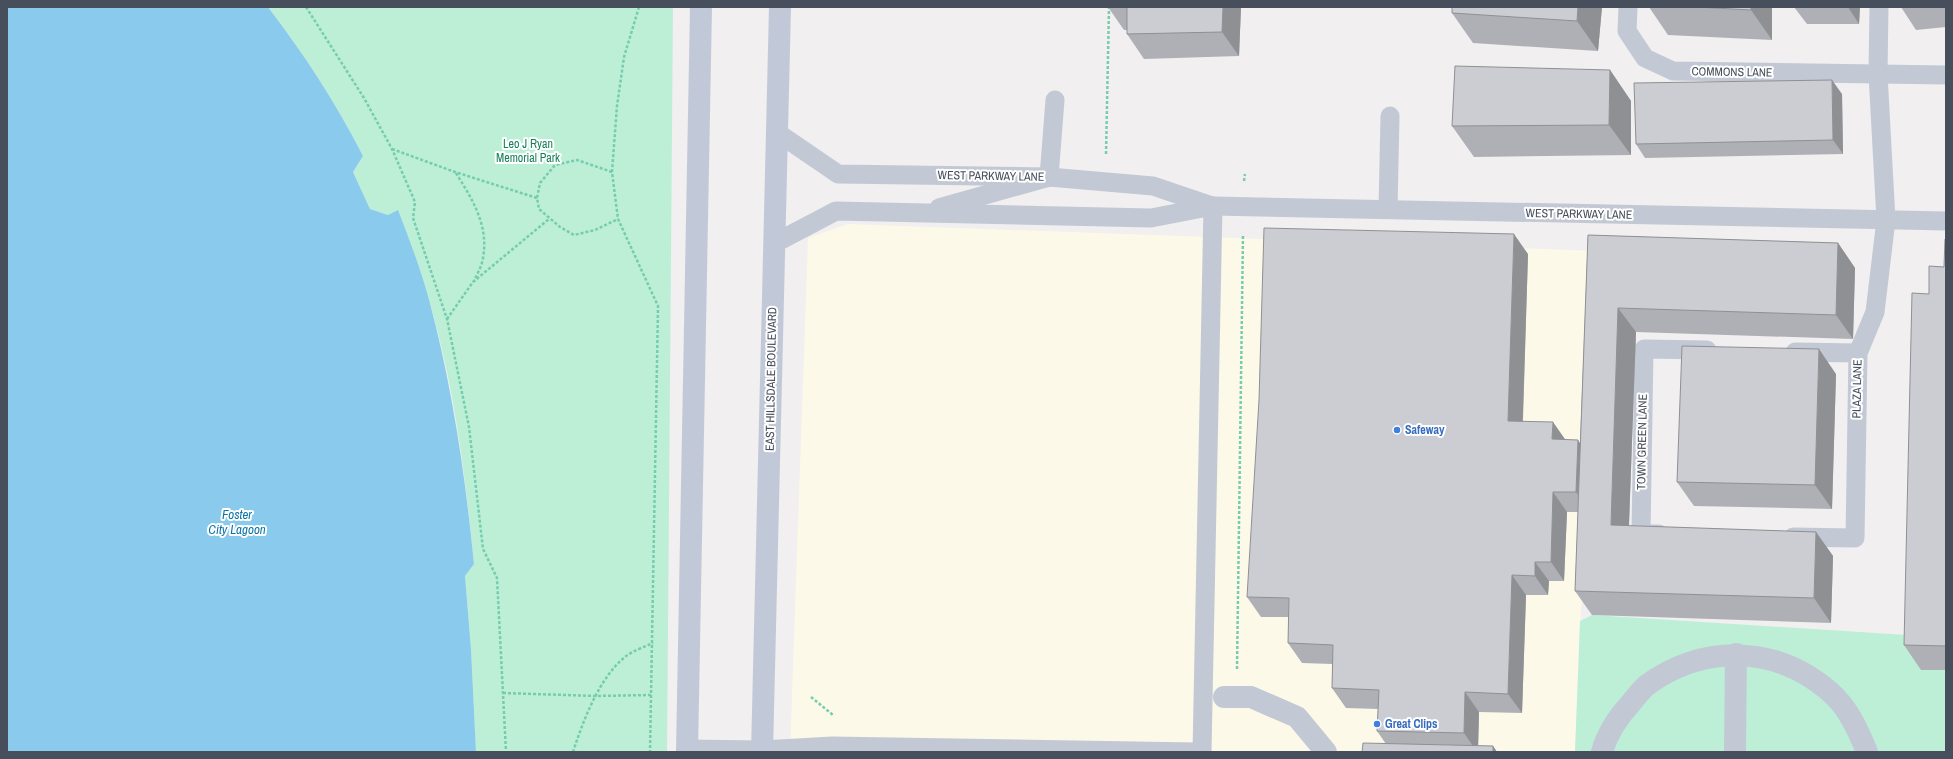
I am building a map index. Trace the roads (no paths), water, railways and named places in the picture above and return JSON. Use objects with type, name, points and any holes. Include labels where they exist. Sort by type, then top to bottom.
[{"type":"main road","points":[[687,750],[700,7]]},
{"type":"main road","name":"EAST HILLSDALE BOULEVARD","points":[[762,751],[780,7]]},
{"type":"street","points":[[1735,752],[1736,654]]},
{"type":"street","points":[[1602,752],[1619,716],[1646,686],[1680,666],[1717,656],[1736,654],[1758,656],[1794,668],[1828,690],[1853,720],[1867,752]]},
{"type":"street","points":[[1230,697],[1251,697],[1297,717],[1326,752]]},
{"type":"lane","name":"COMMONS LANE","points":[[1628,7],[1627,31],[1645,58],[1673,71],[1946,76]]},
{"type":"lane","points":[[1879,7],[1878,74],[1886,220]]},
{"type":"lane","points":[[920,213],[1049,176],[1055,100]]},
{"type":"lane","points":[[1388,209],[1390,116]]},
{"type":"lane","name":"WEST PARKWAY LANE","points":[[778,133],[838,174],[1049,176],[1152,186],[1213,206]]},
{"type":"lane","points":[[1202,752],[1213,206]]},
{"type":"lane","name":"WEST PARKWAY LANE","points":[[775,243],[836,211],[1151,218],[1213,206],[1946,221]]},
{"type":"lane","name":"PLAZA LANE","points":[[1776,536],[1855,538],[1858,353],[1875,312],[1886,220]]},
{"type":"lane","name":"TOWN GREEN LANE","points":[[1680,535],[1641,534],[1644,349],[1723,351]]},
{"type":"lane","points":[[1779,351],[1858,353]]},
{"type":"lane","points":[[687,750],[762,751],[832,746],[1196,752]]},
{"type":"water","name":"Foster City Lagoon","points":[[7,7],[268,7],[319,79],[363,156],[353,172],[370,209],[388,215],[398,210],[428,296],[444,362],[457,429],[474,564],[465,576],[471,649],[476,752],[7,752]]},
{"type":"place","name":"Safeway","points":[[1397,430]]},
{"type":"place","name":"Great Clips","points":[[1377,724]]},
{"type":"park label","name":"Leo J Ryan Memorial Park","points":[[528,151]]}]
